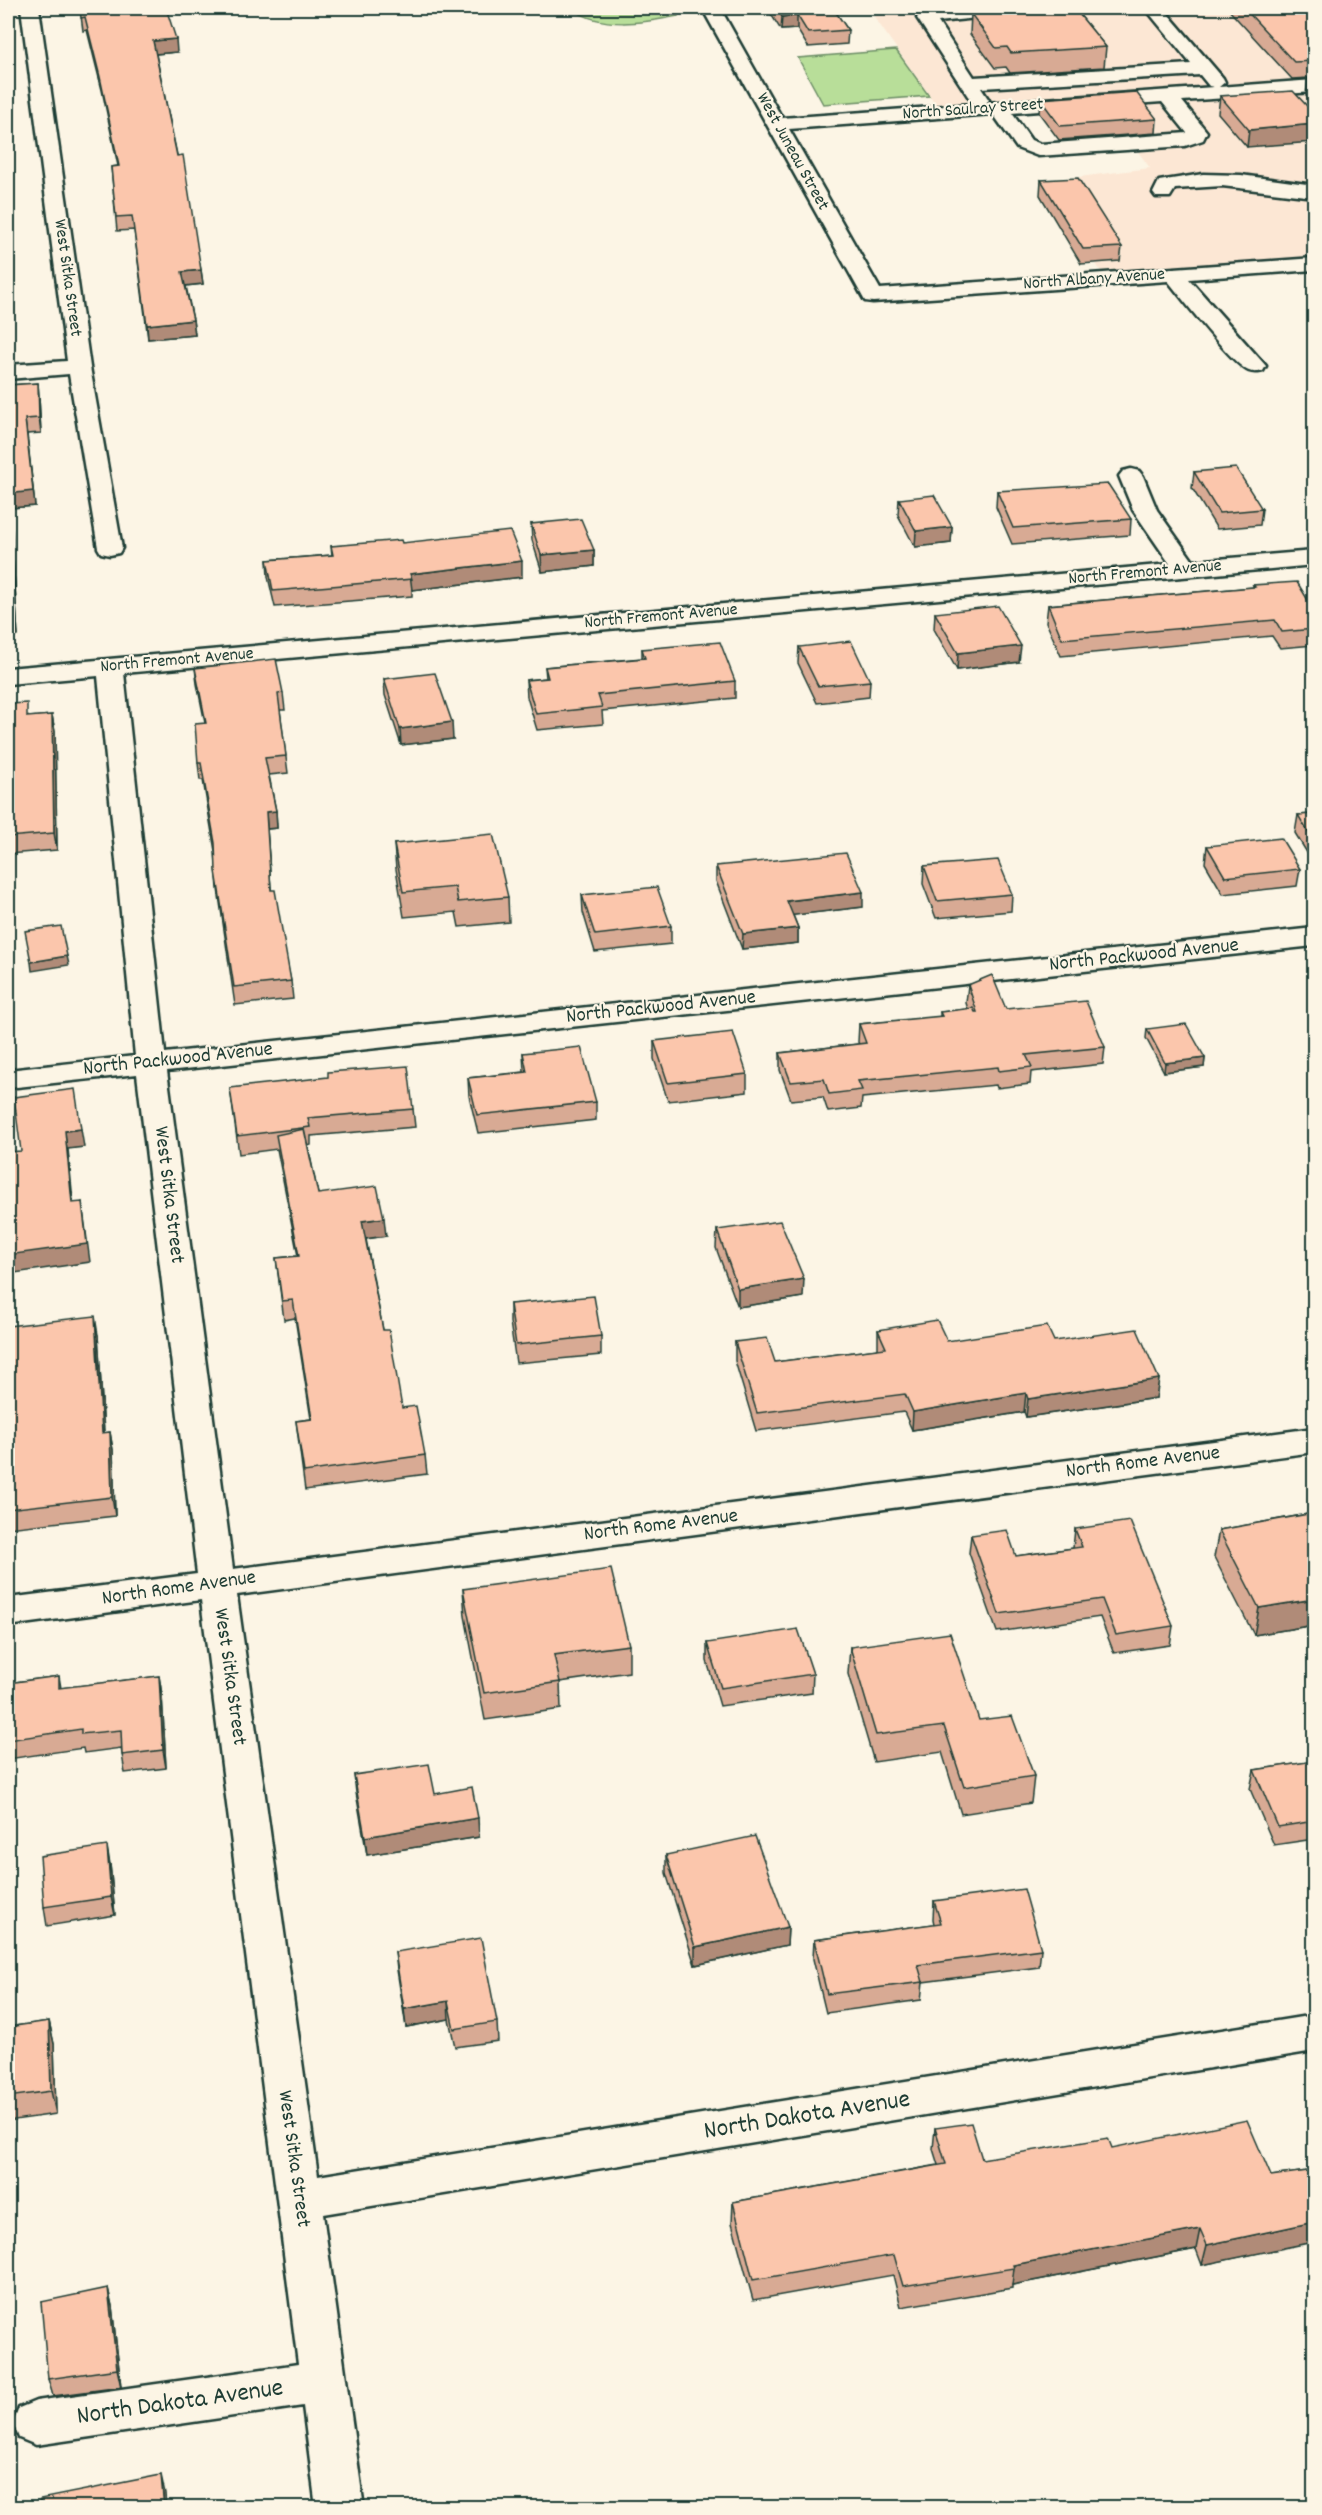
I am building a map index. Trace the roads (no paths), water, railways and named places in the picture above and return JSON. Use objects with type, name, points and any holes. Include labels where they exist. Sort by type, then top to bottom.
[{"type":"street","name":"West Sitka Street","points":[[30,8],[79,367],[110,548]]},
{"type":"street","name":"West Juneau Street","points":[[711,8],[873,297]]},
{"type":"street","points":[[1028,8],[926,18],[968,83],[1024,144],[1038,150],[1185,140],[1196,136],[1197,132],[1168,97]]},
{"type":"street","points":[[1154,8],[1216,81],[1232,92]]},
{"type":"street","points":[[968,83],[1205,69]]},
{"type":"street","name":"North Saulray Street","points":[[776,124],[1314,87]]},
{"type":"street","points":[[1287,88],[1304,107]]},
{"type":"street","points":[[1163,193],[1166,185],[1203,180],[1238,181],[1292,191],[1314,191]]},
{"type":"street","name":"North Albany Avenue","points":[[873,297],[1314,264]]},
{"type":"street","points":[[1174,274],[1224,334],[1256,366]]},
{"type":"street","points":[[8,372],[79,367]]},
{"type":"street","points":[[1131,476],[1145,510],[1186,569]]},
{"type":"street","name":"North Fremont Avenue","points":[[8,676],[1314,558]]},
{"type":"street","name":"West Sitka Street","points":[[110,667],[151,1063],[217,1584],[340,2508]]},
{"type":"street","name":"North Packwood Avenue","points":[[8,1079],[1314,937]]},
{"type":"street","name":"North Rome Avenue","points":[[8,1612],[1314,1440]]},
{"type":"street","name":"North Dakota Avenue","points":[[299,2199],[1314,2033]]},
{"type":"street","name":"North Dakota Avenue","points":[[36,2423],[323,2382]]}]
